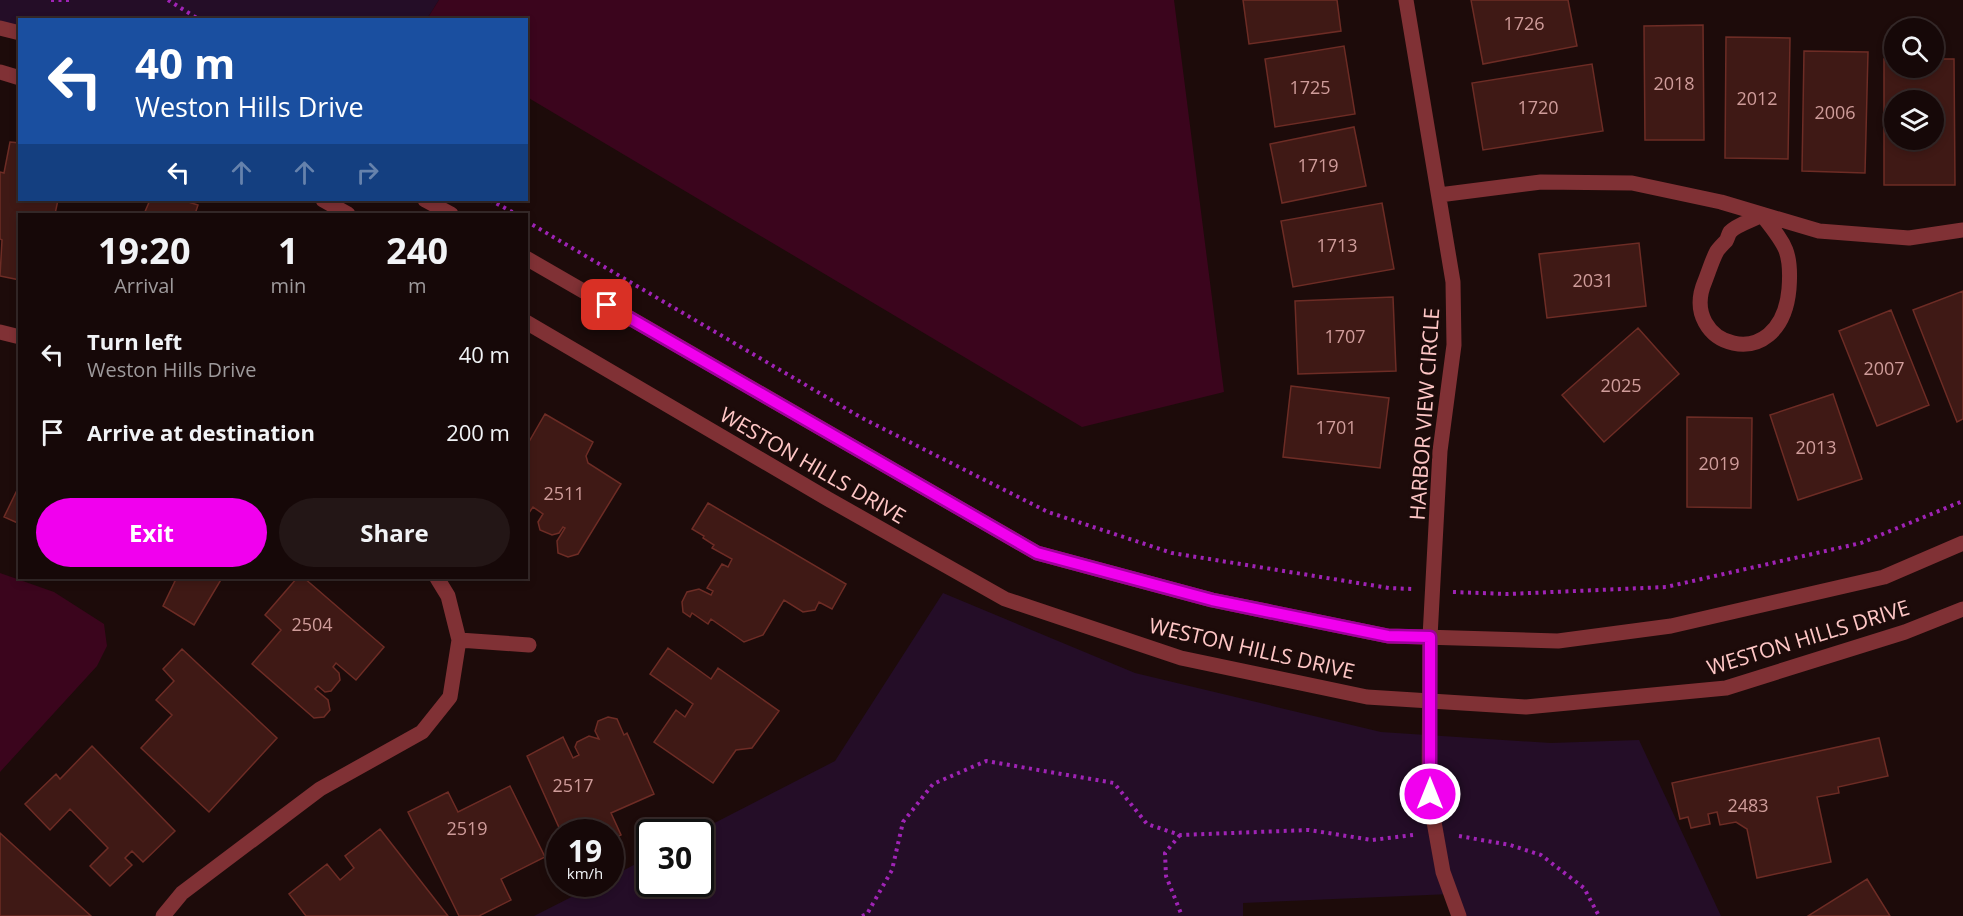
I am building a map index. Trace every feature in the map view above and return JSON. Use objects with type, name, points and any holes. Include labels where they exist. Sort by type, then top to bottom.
[{"type":"street","name":"HARBOR VIEW CIRCLE","points":[[1406,0],[1453,282],[1454,345],[1440,451],[1430,637],[1430,794],[1443,872],[1460,916]]},
{"type":"street","points":[[0,28],[18,32]]},
{"type":"street","points":[[0,72],[18,77]]},
{"type":"street","points":[[1439,195],[1541,182],[1632,183],[1721,202],[1820,231],[1909,238],[1963,230]]},
{"type":"street","points":[[325,201],[346,213]]},
{"type":"street","points":[[427,201],[449,213]]},
{"type":"street","points":[[1762,215],[1784,242],[1788,255],[1789,288],[1784,313],[1776,329],[1768,337],[1748,344],[1725,341],[1716,336],[1704,320],[1699,305],[1702,287],[1717,251],[1730,231],[1762,215]]},
{"type":"street","name":"WESTON HILLS DRIVE","points":[[528,259],[1037,553],[1212,600],[1388,636],[1558,641],[1671,626],[1884,577],[1963,543]]},
{"type":"street","name":"WESTON HILLS DRIVE","points":[[528,323],[828,499],[1005,599],[1181,658],[1367,697],[1526,707],[1726,688],[1905,633],[1963,609]]},
{"type":"street","points":[[0,332],[18,336]]},
{"type":"street","points":[[163,916],[182,893],[320,789],[422,732],[450,697],[459,640],[448,596],[438,579]]},
{"type":"street","points":[[459,640],[529,645]]},
{"type":"path","points":[[51,0],[71,0]]},
{"type":"path","points":[[168,0],[197,18]]},
{"type":"path","points":[[492,201],[514,213]]},
{"type":"path","points":[[528,222],[861,418],[1048,512],[1172,553],[1389,588],[1508,594],[1666,587],[1861,543],[1963,501]]},
{"type":"path","points":[[862,916],[867,914],[892,870],[903,822],[933,784],[986,761],[1114,783],[1147,824],[1180,835],[1309,830],[1372,840],[1436,832],[1510,845],[1541,855],[1584,888],[1599,916]]},
{"type":"path","points":[[1180,835],[1165,853],[1166,876],[1182,916]]},
{"type":"shaded area","points":[[0,0],[439,0],[428,18],[369,16],[359,18],[18,18],[18,33],[0,28]]},
{"type":"shaded area","points":[[439,0],[1174,0],[1224,392],[1082,427],[528,98],[528,18],[428,18]]},
{"type":"shaded area","points":[[0,573],[54,592],[104,624],[107,646],[97,666],[0,772]]},
{"type":"shaded area","points":[[943,593],[1135,673],[1381,732],[1551,743],[1639,740],[1721,916],[1459,916],[1451,894],[1243,903],[1243,916],[534,916],[571,897],[624,897],[624,870],[636,864],[636,897],[714,897],[714,823],[835,761]]},
{"type":"building","points":[[1243,0],[1337,0],[1341,31],[1249,44]]},
{"type":"building","points":[[1471,0],[1568,0],[1577,46],[1483,64]]},
{"type":"building","points":[[1703,25],[1704,140],[1645,140],[1644,26]]},
{"type":"building","points":[[1726,37],[1790,38],[1788,159],[1725,158]]},
{"type":"building","points":[[1344,46],[1355,114],[1275,127],[1265,59]]},
{"type":"building","points":[[1804,51],[1868,52],[1865,173],[1802,171]]},
{"type":"building","points":[[1944,59],[1954,59],[1955,185],[1884,185],[1884,150],[1944,150],[1944,90],[1884,90],[1884,78],[1944,78]]},
{"type":"building","points":[[1592,64],[1603,131],[1483,150],[1472,83]]},
{"type":"building","points":[[1354,127],[1366,186],[1282,203],[1270,144]]},
{"type":"building","points":[[10,142],[18,143],[18,201],[58,201],[55,213],[18,213],[18,280],[0,276],[2,240],[0,239],[0,172],[4,173]]},
{"type":"building","points":[[150,201],[185,201],[198,205],[195,213],[144,213]]},
{"type":"building","points":[[1382,203],[1394,269],[1293,287],[1281,221]]},
{"type":"building","points":[[1639,243],[1646,306],[1547,318],[1539,254]]},
{"type":"building","points":[[1963,291],[1963,419],[1957,422],[1913,310]]},
{"type":"building","points":[[1393,297],[1396,371],[1298,374],[1295,301]]},
{"type":"building","points":[[1891,310],[1929,405],[1877,426],[1839,331]]},
{"type":"building","points":[[1638,328],[1679,374],[1604,442],[1562,395]]},
{"type":"building","points":[[1291,386],[1389,398],[1380,468],[1283,457]]},
{"type":"building","points":[[1833,394],[1862,479],[1798,500],[1770,415]]},
{"type":"building","points":[[545,414],[593,442],[586,456],[588,463],[621,484],[578,554],[568,557],[558,553],[557,541],[565,528],[563,527],[559,533],[552,535],[540,530],[538,522],[543,514],[533,507],[528,514],[528,444]]},
{"type":"building","points":[[1687,417],[1752,418],[1751,508],[1687,507]]},
{"type":"building","points":[[18,488],[18,523],[4,517]]},
{"type":"building","points":[[708,503],[846,584],[832,609],[819,602],[815,610],[803,612],[784,600],[763,635],[744,642],[711,619],[708,624],[692,613],[690,617],[683,612],[682,602],[687,592],[699,589],[711,595],[713,591],[707,588],[722,564],[728,567],[732,559],[712,548],[714,545],[692,529]]},
{"type":"building","points":[[171,579],[221,579],[194,625],[163,606],[175,581]]},
{"type":"building","points":[[296,579],[305,579],[384,647],[356,680],[336,663],[333,667],[339,673],[340,680],[331,691],[325,692],[318,686],[315,689],[328,700],[330,710],[324,717],[314,718],[252,664],[281,630],[265,615]]},
{"type":"building","points":[[668,648],[711,679],[718,668],[779,711],[752,748],[736,750],[713,783],[654,742],[676,710],[685,717],[693,704],[650,674]]},
{"type":"building","points":[[182,649],[277,738],[209,812],[141,748],[172,715],[156,700],[174,681],[163,669]]},
{"type":"building","points":[[608,717],[617,719],[624,735],[627,733],[654,794],[611,813],[614,819],[555,819],[527,756],[563,737],[573,758],[579,755],[575,747],[577,742],[589,736],[599,739],[595,731],[598,721]]},
{"type":"building","points":[[1879,738],[1888,776],[1838,787],[1839,793],[1817,797],[1831,862],[1757,878],[1747,829],[1736,822],[1720,825],[1717,812],[1708,814],[1710,824],[1691,828],[1688,817],[1680,819],[1672,783]]},
{"type":"building","points":[[92,746],[175,831],[143,862],[132,851],[125,858],[132,865],[110,886],[90,866],[108,848],[70,809],[50,830],[25,804],[56,774],[60,779]]},
{"type":"building","points":[[510,786],[545,857],[501,879],[511,900],[479,916],[459,916],[408,812],[448,792],[458,812]]},
{"type":"building","points":[[380,829],[448,916],[306,916],[289,894],[327,864],[340,880],[354,868],[345,856]]},
{"type":"building","points":[[0,833],[91,916],[0,916]]},
{"type":"building","points":[[1867,879],[1890,916],[1808,916]]},
{"type":"route","points":[[607,305],[1037,553],[1212,600],[1388,636],[1430,637],[1430,794]]}]
